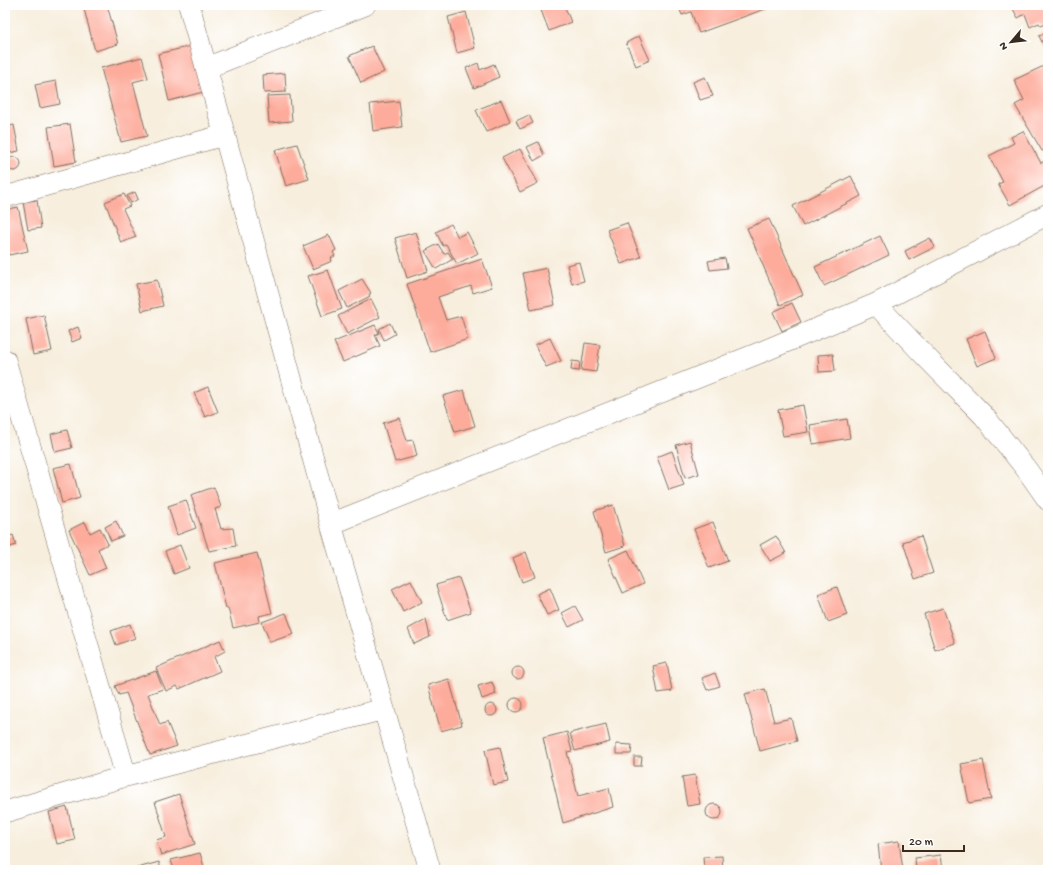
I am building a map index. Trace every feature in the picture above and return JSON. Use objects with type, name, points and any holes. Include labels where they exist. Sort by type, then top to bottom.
[{"type":"street","points":[[189,5],[331,524],[430,870]]},
{"type":"street","points":[[206,68],[365,5]]},
{"type":"street","points":[[5,197],[224,135]]},
{"type":"street","points":[[331,524],[764,351],[876,304],[1048,214]]},
{"type":"street","points":[[876,304],[984,416],[1027,470],[1048,500]]},
{"type":"street","points":[[5,360],[126,776]]},
{"type":"street","points":[[5,812],[126,776],[384,709]]},
{"type":"building","points":[[83,5],[107,5],[118,44],[95,51]]},
{"type":"building","points":[[539,5],[564,5],[571,22],[549,31]]},
{"type":"building","points":[[678,5],[776,5],[699,33],[691,12],[682,15]]},
{"type":"building","points":[[1017,5],[1048,5],[1048,23],[1041,26],[1039,23],[1030,27],[1025,14],[1018,18],[1012,7]]},
{"type":"building","points":[[466,12],[475,48],[457,53],[448,17]]},
{"type":"building","points":[[1048,32],[1048,49],[1046,50],[1039,36]]},
{"type":"building","points":[[639,36],[650,60],[636,66],[626,43]]},
{"type":"building","points":[[191,46],[203,92],[169,101],[158,54]]},
{"type":"building","points":[[372,46],[384,72],[361,83],[349,56]]},
{"type":"building","points":[[142,57],[148,78],[133,82],[147,136],[121,142],[101,68]]},
{"type":"building","points":[[478,63],[480,70],[494,64],[499,77],[474,88],[466,68]]},
{"type":"building","points":[[1048,64],[1048,148],[1042,151],[1015,105],[1024,100],[1014,80]]},
{"type":"building","points":[[285,73],[286,92],[264,93],[263,75]]},
{"type":"building","points":[[705,77],[713,96],[700,100],[693,82]]},
{"type":"building","points":[[56,81],[60,104],[40,108],[35,85]]},
{"type":"building","points":[[290,95],[292,121],[269,123],[267,96]]},
{"type":"building","points":[[501,100],[510,121],[486,132],[476,110]]},
{"type":"building","points":[[399,101],[402,127],[373,131],[370,104]]},
{"type":"building","points":[[529,115],[533,123],[520,129],[516,121]]},
{"type":"building","points":[[70,124],[76,162],[54,166],[48,127]]},
{"type":"building","points":[[14,125],[19,151],[5,154],[5,127]]},
{"type":"building","points":[[1023,131],[1041,163],[1045,161],[1048,168],[1048,184],[1010,205],[998,184],[1003,182],[989,156],[1014,143],[1011,137]]},
{"type":"building","points":[[538,142],[544,155],[534,161],[527,147]]},
{"type":"building","points":[[297,144],[309,179],[286,186],[275,150]]},
{"type":"building","points":[[520,149],[538,183],[520,192],[502,158]]},
{"type":"building","points":[[14,157],[19,159],[21,164],[19,169],[14,171],[9,169],[7,164],[9,159]]},
{"type":"building","points":[[851,176],[861,196],[803,226],[793,206]]},
{"type":"building","points":[[135,192],[138,199],[131,203],[127,196]]},
{"type":"building","points":[[124,194],[130,206],[123,209],[136,237],[121,243],[105,202]]},
{"type":"building","points":[[37,200],[41,228],[28,230],[23,202]]},
{"type":"building","points":[[18,207],[28,251],[9,255],[5,236],[5,210]]},
{"type":"building","points":[[769,219],[803,295],[780,305],[747,228]]},
{"type":"building","points":[[627,223],[641,257],[621,264],[607,230]]},
{"type":"building","points":[[451,224],[458,237],[467,232],[478,253],[457,264],[446,244],[443,246],[436,232]]},
{"type":"building","points":[[416,232],[428,271],[407,278],[395,238]]},
{"type":"building","points":[[329,235],[336,250],[333,252],[335,256],[331,258],[332,261],[313,269],[303,246]]},
{"type":"building","points":[[880,236],[889,255],[824,286],[815,267]]},
{"type":"building","points":[[930,238],[935,247],[909,260],[905,251]]},
{"type":"building","points":[[438,244],[444,254],[448,252],[453,259],[436,269],[425,251]]},
{"type":"building","points":[[725,258],[727,268],[710,270],[708,261]]},
{"type":"building","points":[[482,259],[492,287],[473,293],[471,286],[438,297],[446,320],[461,316],[468,339],[430,352],[407,284]]},
{"type":"building","points":[[579,262],[584,281],[572,284],[567,265]]},
{"type":"building","points":[[547,268],[555,305],[531,310],[523,273]]},
{"type":"building","points":[[328,270],[342,309],[322,316],[308,276]]},
{"type":"building","points":[[362,279],[371,293],[369,294],[370,296],[347,308],[339,291]]},
{"type":"building","points":[[157,280],[163,306],[142,311],[136,284]]},
{"type":"building","points":[[371,299],[380,317],[347,334],[338,316]]},
{"type":"building","points":[[792,303],[801,322],[782,331],[773,312]]},
{"type":"building","points":[[44,315],[52,351],[33,355],[26,319]]},
{"type":"building","points":[[390,323],[395,334],[384,340],[379,329]]},
{"type":"building","points":[[375,325],[379,333],[375,335],[380,346],[343,362],[334,342]]},
{"type":"building","points":[[78,327],[82,338],[72,342],[68,331]]},
{"type":"building","points":[[985,331],[996,358],[977,366],[966,339]]},
{"type":"building","points":[[550,338],[561,361],[546,367],[535,345]]},
{"type":"building","points":[[585,343],[600,345],[596,372],[581,370]]},
{"type":"building","points":[[833,354],[835,371],[819,372],[818,355]]},
{"type":"building","points":[[572,361],[580,362],[579,371],[571,370]]},
{"type":"building","points":[[208,387],[218,412],[205,417],[194,393]]},
{"type":"building","points":[[464,390],[475,426],[455,432],[443,396]]},
{"type":"building","points":[[803,405],[808,432],[783,436],[778,410]]},
{"type":"building","points":[[400,418],[407,441],[413,440],[417,456],[395,462],[383,423]]},
{"type":"building","points":[[847,419],[850,438],[813,444],[810,425]]},
{"type":"building","points":[[67,430],[72,448],[55,452],[51,434]]},
{"type":"building","points":[[690,441],[699,474],[685,478],[676,445]]},
{"type":"building","points":[[672,451],[684,485],[669,490],[657,457]]},
{"type":"building","points":[[71,464],[80,498],[62,503],[53,468]]},
{"type":"building","points":[[214,487],[221,507],[215,509],[221,529],[233,528],[236,546],[209,551],[191,495]]},
{"type":"building","points":[[186,500],[196,528],[177,535],[168,506]]},
{"type":"building","points":[[613,505],[625,546],[606,552],[594,511]]},
{"type":"building","points":[[116,521],[123,536],[111,541],[105,527]]},
{"type":"building","points":[[85,522],[90,533],[100,528],[108,544],[98,549],[106,568],[90,575],[69,530]]},
{"type":"building","points":[[713,522],[728,561],[709,568],[694,529]]},
{"type":"building","points":[[13,535],[16,545],[7,548],[5,538]]},
{"type":"building","points":[[776,536],[786,553],[770,561],[760,545]]},
{"type":"building","points":[[921,536],[933,573],[915,579],[903,542]]},
{"type":"building","points":[[180,545],[189,568],[174,574],[165,551]]},
{"type":"building","points":[[628,550],[643,584],[623,593],[608,559]]},
{"type":"building","points":[[526,552],[535,577],[522,582],[513,558]]},
{"type":"building","points":[[257,553],[272,613],[259,616],[260,622],[233,628],[228,608],[226,608],[215,563]]},
{"type":"building","points":[[459,578],[471,612],[447,620],[436,585]]},
{"type":"building","points":[[411,580],[422,602],[403,612],[392,589]]},
{"type":"building","points":[[837,587],[847,615],[828,622],[818,594]]},
{"type":"building","points":[[550,588],[559,610],[547,615],[537,594]]},
{"type":"building","points":[[575,606],[583,620],[569,627],[562,613]]},
{"type":"building","points":[[943,608],[955,643],[935,650],[924,614]]},
{"type":"building","points":[[286,613],[294,634],[270,642],[262,622]]},
{"type":"building","points":[[426,619],[430,637],[414,644],[408,629]]},
{"type":"building","points":[[130,624],[135,638],[116,645],[111,631]]},
{"type":"building","points":[[220,640],[225,651],[214,657],[220,671],[179,689],[177,686],[166,691],[156,668]]},
{"type":"building","points":[[667,663],[672,691],[658,693],[653,666]]},
{"type":"building","points":[[516,667],[520,667],[524,673],[520,679],[516,679],[512,675],[512,671]]},
{"type":"building","points":[[156,671],[163,689],[148,694],[160,725],[167,722],[177,746],[150,755],[126,693],[119,695],[115,686]]},
{"type":"building","points":[[715,673],[720,686],[707,690],[702,678]]},
{"type":"building","points":[[449,679],[462,725],[441,731],[428,685]]},
{"type":"building","points":[[492,682],[496,694],[482,699],[478,686]]},
{"type":"building","points":[[765,689],[774,722],[791,718],[797,741],[760,751],[745,694]]},
{"type":"building","points":[[516,698],[521,700],[523,705],[521,710],[516,712],[511,710],[509,705],[511,700]]},
{"type":"building","points":[[489,704],[493,704],[497,710],[493,716],[489,716],[485,712],[485,708]]},
{"type":"building","points":[[606,724],[610,742],[575,751],[570,733]]},
{"type":"building","points":[[567,732],[572,751],[567,752],[578,796],[609,788],[613,807],[563,823],[543,738]]},
{"type":"building","points":[[616,744],[632,745],[631,754],[616,754]]},
{"type":"building","points":[[500,747],[508,782],[493,785],[485,750]]},
{"type":"building","points":[[634,757],[642,757],[641,766],[634,766]]},
{"type":"building","points":[[983,760],[991,799],[969,803],[961,764]]},
{"type":"building","points":[[695,775],[700,804],[687,806],[682,777]]},
{"type":"building","points":[[179,794],[195,844],[161,855],[156,840],[166,837],[155,802]]},
{"type":"building","points":[[714,804],[720,806],[722,812],[720,818],[714,820],[708,818],[706,812],[708,806]]},
{"type":"building","points":[[67,807],[75,840],[57,844],[49,812]]},
{"type":"building","points":[[899,841],[903,870],[881,870],[878,844]]},
{"type":"building","points":[[200,853],[205,870],[174,870],[171,860]]},
{"type":"building","points":[[941,855],[943,870],[916,870],[915,858]]},
{"type":"building","points":[[722,856],[723,870],[704,870],[703,857]]},
{"type":"building","points":[[159,862],[161,870],[130,870]]}]
